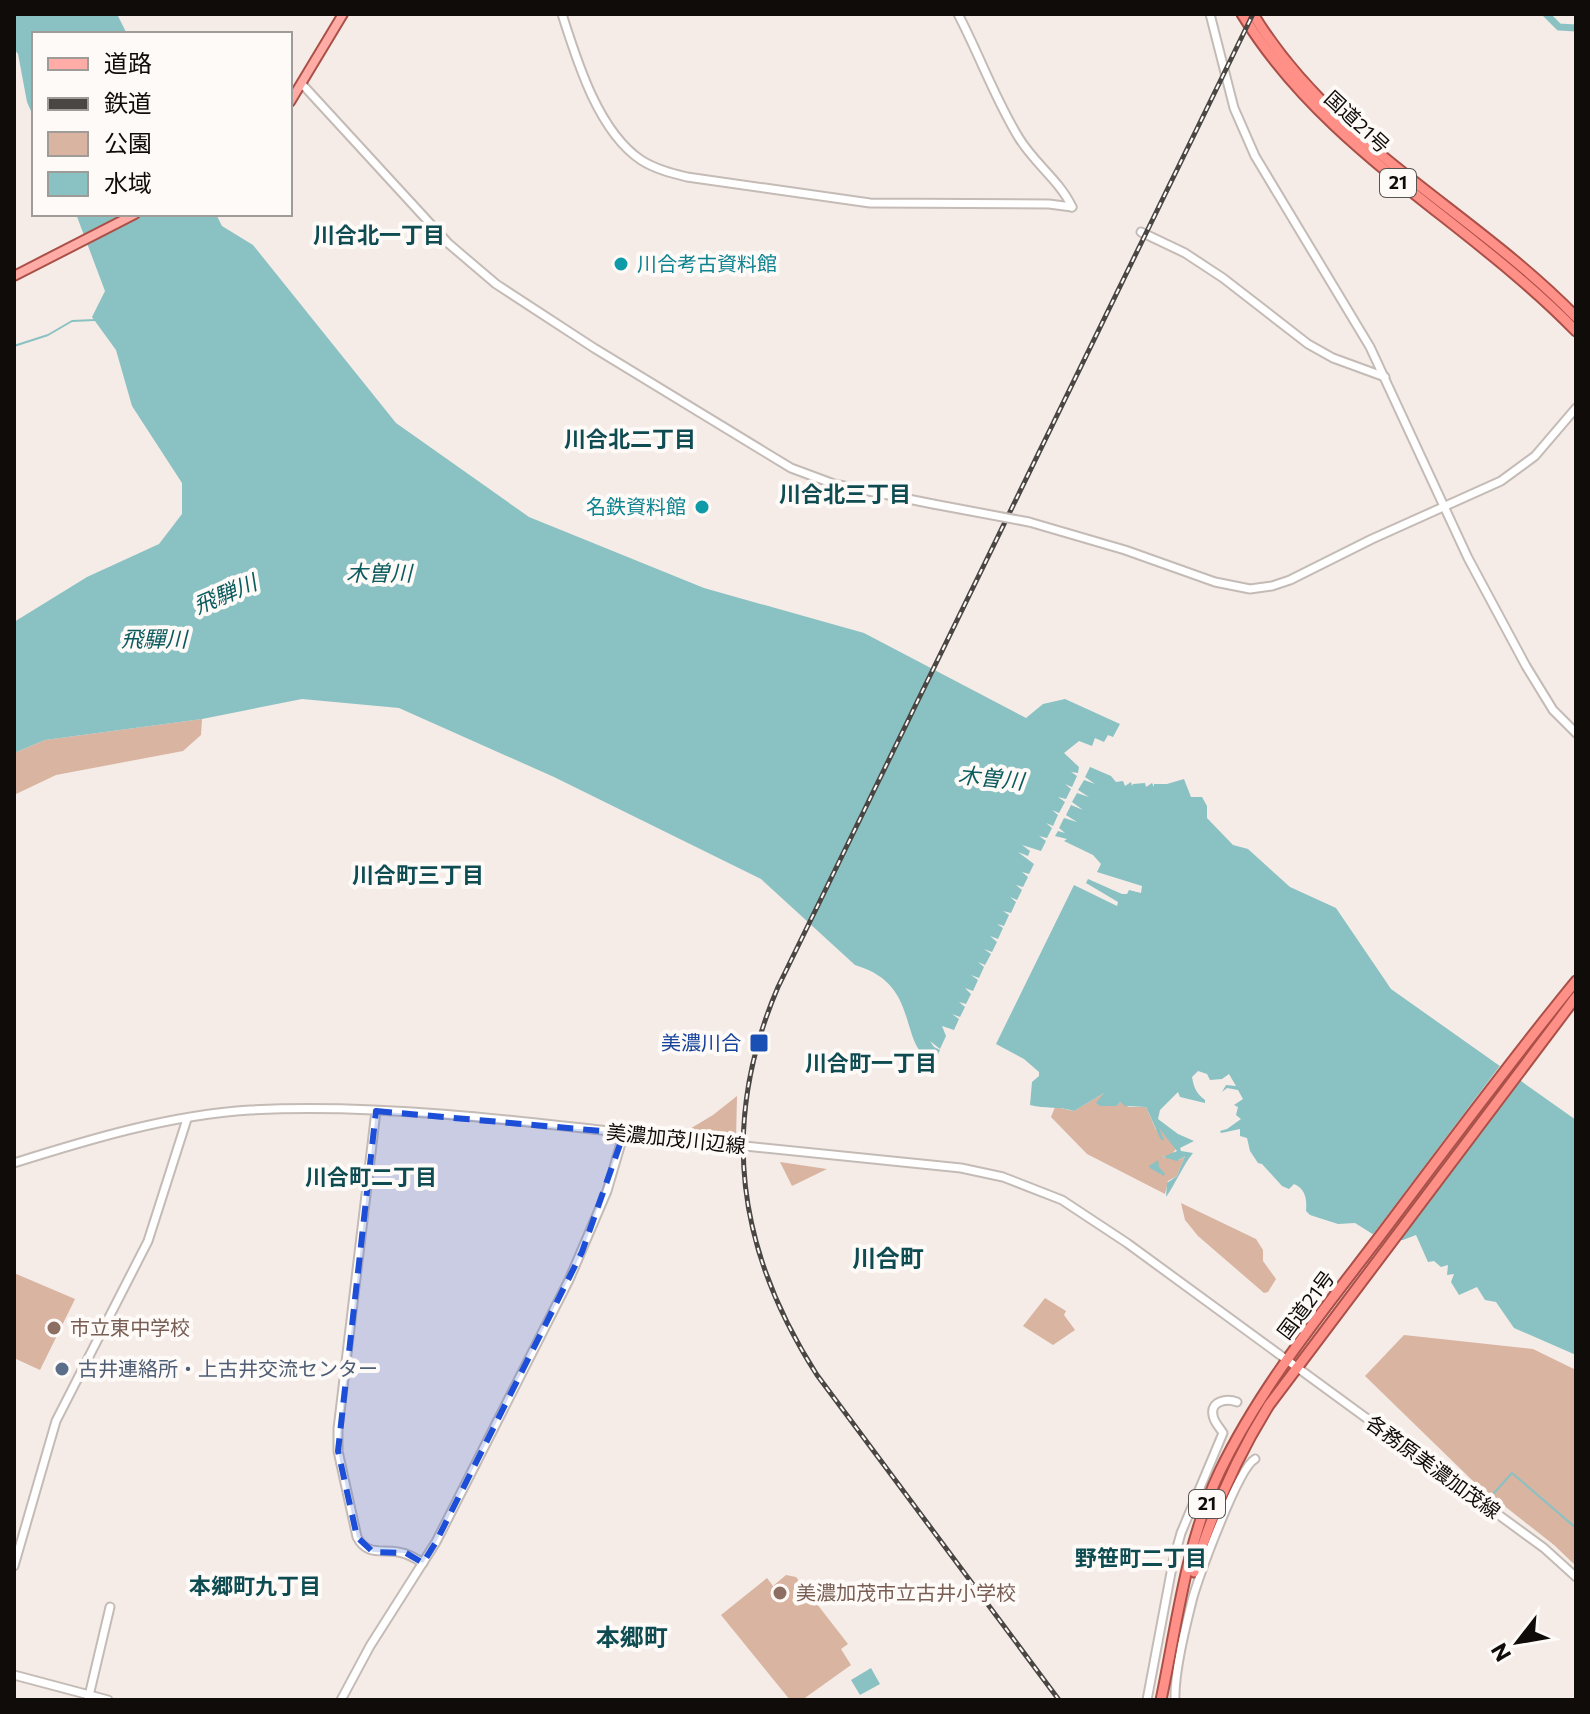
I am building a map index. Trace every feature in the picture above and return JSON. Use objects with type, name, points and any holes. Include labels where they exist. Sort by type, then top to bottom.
[{"type":"highway","name":"国道21号","points":[[1242,14],[1277,66],[1325,118],[1395,180],[1525,281],[1576,331]]},
{"type":"highway","name":"国道21号","points":[[1253,14],[1270,42],[1320,101],[1363,140],[1531,274],[1576,317]]},
{"type":"highway","name":"国道21号","points":[[1163,1700],[1194,1570],[1216,1504],[1244,1446],[1308,1331],[1576,981]]},
{"type":"highway","name":"国道21号","points":[[1292,1363],[1318,1338],[1576,997]]},
{"type":"main road","points":[[292,99],[343,14]]},
{"type":"main road","points":[[14,276],[131,216]]},
{"type":"street","points":[[562,14],[607,125],[631,152],[663,171],[870,203],[1049,204],[1072,207],[1067,196],[1034,160],[1018,136],[958,14]]},
{"type":"street","points":[[1210,14],[1223,75],[1244,133],[1385,377],[1468,558],[1526,666],[1553,710],[1576,733]]},
{"type":"street","points":[[302,84],[449,244],[507,292],[791,468],[834,484],[1029,522],[1110,545],[1215,582],[1250,589],[1290,580],[1501,481],[1527,462],[1576,408]]},
{"type":"street","points":[[1141,232],[1185,253],[1223,278],[1308,344],[1333,358],[1380,378],[1385,377]]},
{"type":"street","name":"美濃加茂川辺線","points":[[14,1163],[91,1138],[248,1110],[376,1111],[961,1168],[1003,1177],[1062,1200],[1089,1216],[1292,1363]]},
{"type":"street","points":[[376,1111],[338,1451],[361,1544],[373,1552],[406,1553],[423,1563]]},
{"type":"street","points":[[14,1566],[53,1430],[148,1241],[187,1119]]},
{"type":"street","points":[[341,1700],[370,1646],[436,1542],[569,1280],[607,1191],[624,1133]]},
{"type":"street","name":"各務原美濃加茂線","points":[[1292,1363],[1544,1548],[1576,1577]]},
{"type":"street","points":[[1147,1700],[1177,1548],[1223,1433],[1212,1417],[1213,1409],[1229,1398],[1237,1402]]},
{"type":"street","points":[[1175,1700],[1194,1596],[1234,1488],[1248,1463],[1255,1459]]},
{"type":"street","points":[[90,1697],[110,1607]]},
{"type":"street","points":[[14,1675],[108,1700]]},
{"type":"highlighted area","points":[[376,1111],[624,1133],[582,1252],[436,1542],[423,1563],[406,1553],[373,1552],[357,1537],[338,1451]]},
{"type":"green space","points":[[202,719],[201,735],[183,751],[56,775],[14,795],[14,753],[45,740]]},
{"type":"green space","points":[[1104,1093],[1097,1104],[1117,1106],[1120,1102],[1129,1107],[1146,1107],[1156,1130],[1160,1128],[1176,1149],[1171,1155],[1162,1157],[1179,1160],[1185,1156],[1177,1176],[1168,1181],[1165,1194],[1087,1154],[1051,1117],[1055,1107],[1074,1111]]},
{"type":"green space","points":[[737,1096],[736,1140],[689,1136],[688,1130]]},
{"type":"green space","points":[[780,1162],[827,1169],[792,1186]]},
{"type":"green space","points":[[1181,1203],[1256,1239],[1263,1250],[1263,1261],[1276,1279],[1268,1292],[1264,1293],[1198,1236],[1185,1220]]},
{"type":"green space","points":[[14,1273],[75,1299],[40,1370],[14,1358]]},
{"type":"green space","points":[[1045,1298],[1066,1311],[1064,1315],[1075,1330],[1053,1345],[1023,1326]]},
{"type":"green space","points":[[1404,1335],[1533,1349],[1576,1370],[1576,1566],[1474,1482],[1365,1376]]},
{"type":"green space","points":[[786,1575],[796,1577],[848,1644],[841,1649],[851,1665],[802,1700],[790,1700],[721,1615],[767,1578],[773,1586]]},
{"type":"water","points":[[14,14],[117,14],[126,32],[32,32],[32,113],[18,54],[14,49]]},
{"type":"water","name":"木曽川","points":[[77,216],[217,216],[222,226],[253,245],[396,423],[529,517],[704,588],[864,633],[1026,718],[1043,704],[1065,699],[1120,724],[1113,737],[1108,735],[1104,742],[1095,738],[1092,746],[1079,741],[1064,753],[1079,767],[1078,773],[1071,772],[1077,776],[1072,787],[1065,784],[1071,789],[1066,799],[1058,797],[1065,802],[1059,813],[1052,810],[1058,815],[1053,826],[1046,823],[1052,828],[1047,838],[1039,836],[1046,841],[1041,851],[1022,845],[1030,851],[1028,856],[1018,852],[1034,864],[1029,874],[1022,872],[1028,877],[1023,887],[1016,885],[1022,890],[1017,900],[1010,897],[1016,902],[1011,913],[1003,911],[1009,915],[1004,926],[997,924],[1003,928],[998,939],[990,936],[997,942],[992,952],[984,949],[991,954],[985,965],[978,962],[984,967],[979,978],[971,975],[978,980],[973,991],[965,988],[971,994],[966,1004],[959,1002],[965,1007],[960,1017],[952,1014],[959,1019],[954,1030],[942,1026],[946,1036],[940,1049],[930,1041],[940,1050],[933,1064],[915,1042],[899,999],[890,986],[876,974],[855,965],[761,879],[554,777],[399,708],[302,699],[202,719],[45,740],[14,753],[14,622],[87,577],[159,544],[182,514],[182,483],[132,406],[116,350],[92,317],[105,291]]},
{"type":"water","name":"木曽川","points":[[1090,767],[1111,776],[1116,782],[1123,781],[1125,786],[1131,782],[1132,786],[1145,783],[1146,787],[1152,783],[1154,787],[1154,784],[1184,779],[1191,797],[1202,797],[1207,806],[1207,818],[1233,845],[1248,849],[1290,887],[1336,908],[1391,989],[1576,1120],[1576,1355],[1514,1328],[1496,1302],[1485,1300],[1477,1287],[1459,1295],[1451,1282],[1454,1274],[1447,1275],[1448,1265],[1441,1267],[1434,1261],[1428,1262],[1416,1235],[1403,1240],[1382,1240],[1355,1223],[1338,1224],[1310,1215],[1306,1211],[1306,1199],[1301,1189],[1294,1184],[1289,1189],[1282,1186],[1258,1163],[1250,1151],[1247,1138],[1240,1136],[1240,1129],[1221,1133],[1241,1119],[1236,1115],[1238,1107],[1234,1105],[1243,1099],[1238,1090],[1227,1088],[1222,1092],[1226,1085],[1236,1086],[1229,1074],[1222,1079],[1210,1080],[1207,1074],[1198,1071],[1192,1077],[1205,1103],[1180,1097],[1178,1092],[1160,1110],[1158,1119],[1194,1141],[1180,1148],[1181,1151],[1193,1153],[1166,1197],[1167,1183],[1177,1176],[1185,1156],[1177,1161],[1163,1157],[1177,1151],[1159,1128],[1164,1140],[1161,1140],[1146,1107],[1125,1106],[1120,1102],[1117,1106],[1100,1106],[1096,1103],[1104,1093],[1074,1111],[1030,1105],[1032,1082],[1039,1072],[1024,1059],[996,1044],[1074,885],[1117,906],[1118,902],[1086,883],[1088,879],[1122,894],[1127,894],[1129,890],[1141,893],[1142,886],[1097,872],[1101,864],[1093,855],[1064,841],[1067,839],[1055,836],[1058,831],[1065,833],[1059,828],[1064,818],[1077,822],[1066,815],[1071,805],[1083,810],[1072,802],[1077,793],[1089,797],[1078,790],[1084,780],[1095,784],[1085,777]]},
{"type":"water","points":[[1158,1160],[1165,1174],[1164,1176],[1149,1166]]},
{"type":"water","points":[[871,1668],[880,1684],[860,1695],[851,1680]]},
{"type":"pier","points":[[1502,1063],[1512,1070],[1380,1244],[1377,1243],[1371,1237]]},
{"type":"pier","points":[[1514,1071],[1523,1077],[1398,1243],[1382,1244]]},
{"type":"waterway","points":[[1546,14],[1559,27],[1576,28]]},
{"type":"waterway","points":[[14,346],[48,335],[72,321],[95,320]]},
{"type":"waterway","points":[[1494,1493],[1512,1473],[1576,1528]]},
{"type":"railway","points":[[1059,1700],[817,1375],[790,1328],[769,1281],[754,1234],[745,1186],[743,1137],[748,1088],[759,1038],[778,987],[1253,14]]},
{"type":"place","name":"川合考古資料館","points":[[621,264]]},
{"type":"place","name":"名鉄資料館","points":[[702,507]]},
{"type":"place","name":"美濃川合","points":[[759,1043]]},
{"type":"place","name":"市立東中学校","points":[[54,1328]]},
{"type":"place","name":"古井連絡所・上古井交流センター","points":[[62,1369]]},
{"type":"place","name":"美濃加茂市立古井小学校","points":[[780,1593]]},
{"type":"district","name":"川合北一丁目","points":[[379,235]]},
{"type":"district","name":"川合北二丁目","points":[[630,439]]},
{"type":"district","name":"川合北三丁目","points":[[845,494]]},
{"type":"district","name":"川合町三丁目","points":[[418,875]]},
{"type":"district","name":"川合町一丁目","points":[[871,1063]]},
{"type":"district","name":"川合町二丁目","points":[[371,1177]]},
{"type":"district","name":"川合町","points":[[888,1259]]},
{"type":"district","name":"野笹町二丁目","points":[[1141,1558]]},
{"type":"district","name":"本郷町九丁目","points":[[255,1586]]},
{"type":"district","name":"本郷町","points":[[632,1638]]},
{"type":"water label","name":"飛騨川","points":[[225,594]]},
{"type":"water label","name":"飛驒川","points":[[154,639]]}]
